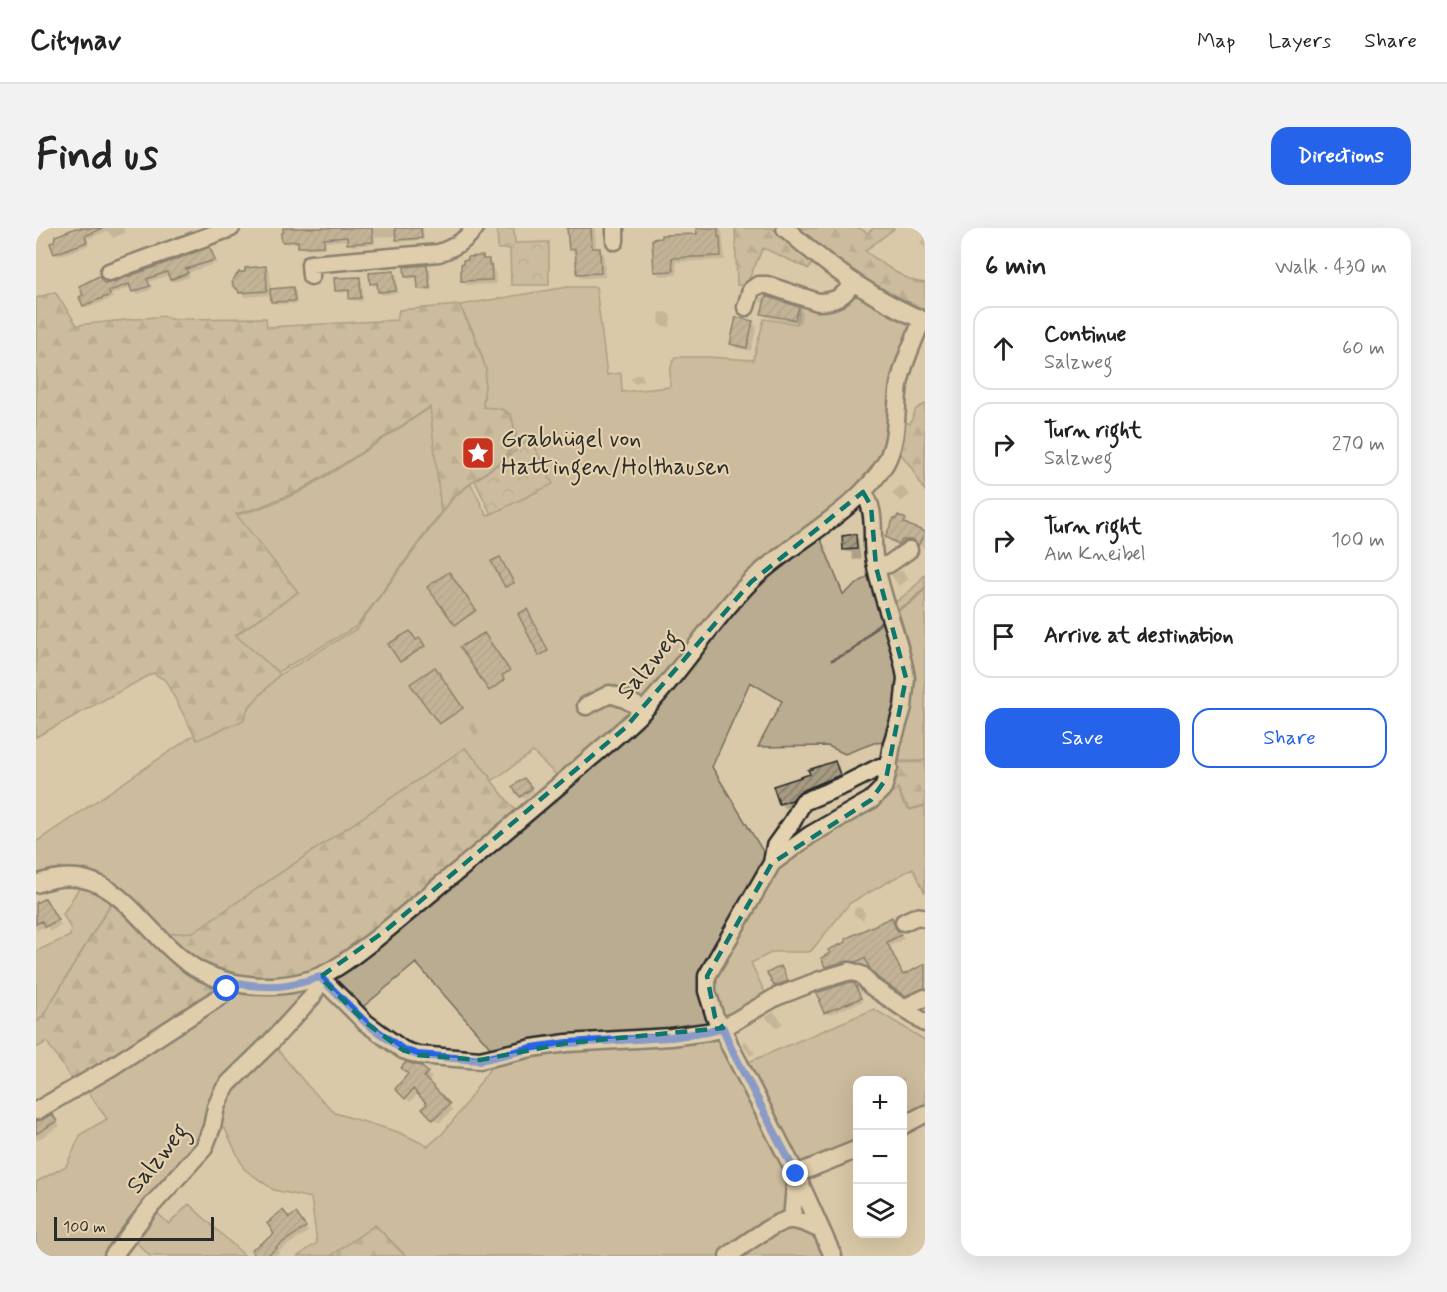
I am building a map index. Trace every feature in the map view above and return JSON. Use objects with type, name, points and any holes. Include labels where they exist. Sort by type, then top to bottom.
[{"type":"street","points":[[109,272],[231,228]]},
{"type":"street","points":[[311,276],[310,264],[439,253],[453,248],[467,238],[475,228]]},
{"type":"street","points":[[785,228],[815,255],[853,282],[924,321]]},
{"type":"street","points":[[746,307],[751,290],[758,285],[767,285],[824,302],[846,293],[853,282]]},
{"type":"street","name":"Salzweg","points":[[36,884],[48,880],[74,878],[95,882],[106,887],[131,908],[184,961],[199,971],[229,982],[265,986],[289,985],[320,977],[345,962],[562,784],[644,710],[676,674],[715,622],[751,582],[790,548],[836,515],[863,492],[886,462],[889,454],[897,417],[899,386],[903,370],[924,321]]},
{"type":"street","points":[[772,863],[810,835],[871,800],[883,788],[889,768],[892,744],[905,696],[906,678],[876,567],[871,506],[863,492]]},
{"type":"street","points":[[876,567],[889,564],[909,550]]},
{"type":"street","points":[[586,706],[610,694],[625,699],[644,710]]},
{"type":"street","points":[[833,1256],[796,1174],[723,1028],[715,1017],[707,991],[707,976],[772,863],[775,846],[803,802],[880,767],[889,768]]},
{"type":"street","points":[[904,922],[917,916],[925,918]]},
{"type":"street","points":[[320,977],[366,1023],[403,1050],[418,1055],[480,1060],[532,1048],[567,1043],[671,1037],[707,1032],[723,1028],[776,997],[850,971],[862,975],[871,986],[925,1023]]},
{"type":"street","name":"Salzweg","points":[[113,1256],[152,1205],[204,1148],[216,1107],[228,1083],[270,1043],[312,997],[318,987],[320,977]]},
{"type":"street","points":[[36,1111],[113,1066],[222,996],[229,982]]},
{"type":"street","points":[[907,1010],[910,1005],[925,998]]},
{"type":"street","points":[[907,1124],[925,1114]]},
{"type":"street","points":[[796,1174],[853,1151]]},
{"type":"street","points":[[792,1220],[796,1174]]},
{"type":"street","points":[[728,1256],[777,1224],[788,1220],[800,1221],[821,1230]]},
{"type":"highlighted area","points":[[863,492],[871,506],[876,567],[906,678],[886,779],[871,800],[772,863],[707,976],[715,1017],[723,1028],[567,1043],[480,1060],[418,1055],[403,1050],[366,1023],[320,977],[385,931],[625,728],[751,582]]},
{"type":"green space","points":[[735,228],[772,228],[812,263],[809,269],[763,248],[749,279],[749,286],[737,285]]},
{"type":"green space","points":[[798,228],[860,228],[867,233],[874,228],[893,228],[865,251],[901,275],[925,283],[925,310],[852,271]]},
{"type":"green space","points":[[497,229],[514,229],[515,243],[549,242],[549,285],[511,285],[510,249],[498,249]]},
{"type":"green space","points":[[568,287],[596,287],[607,375],[621,373],[622,392],[670,387],[671,368],[675,357],[753,360],[764,319],[797,324],[801,302],[853,291],[910,322],[912,327],[893,415],[880,462],[859,488],[833,510],[561,780],[533,752],[492,781],[465,748],[193,933],[165,934],[108,884],[36,880],[36,842],[194,735],[197,739],[241,718],[279,675],[358,628],[454,497],[471,484],[487,516],[552,484],[530,439],[507,458],[517,438],[511,415],[501,409],[483,408],[486,369],[474,333],[459,305]]},
{"type":"green space","points":[[55,292],[77,325],[164,316],[171,319],[266,318],[267,327],[397,320],[399,310],[459,305],[473,333],[486,369],[483,407],[501,409],[511,415],[516,436],[505,458],[453,496],[441,512],[430,407],[299,491],[236,514],[298,592],[235,635],[279,675],[248,708],[244,720],[197,740],[165,680],[153,673],[36,737],[36,298]]},
{"type":"green space","points":[[925,404],[925,491],[897,449],[902,420],[910,424],[916,409]]},
{"type":"green space","points":[[431,407],[441,512],[357,626],[278,672],[235,636],[298,592],[236,515],[300,492]]},
{"type":"green space","points":[[530,439],[553,484],[491,514],[475,481]]},
{"type":"green space","points":[[818,532],[843,594],[875,571],[904,671],[890,742],[874,743],[845,754],[828,746],[758,747],[782,701],[750,682],[712,767],[767,858],[703,976],[789,1167],[794,1200],[778,1224],[811,1227],[831,1256],[406,1256],[375,1225],[331,1256],[298,1256],[317,1243],[311,1198],[274,1190],[244,1169],[225,1129],[214,1126],[218,1107],[272,1043],[307,1085],[335,1113],[398,1132],[428,1146],[442,1134],[493,1064],[495,1053],[416,963],[358,1011],[330,979],[629,731],[732,609]]},
{"type":"green space","points":[[925,574],[925,760],[891,761],[905,707],[889,606],[909,592]]},
{"type":"green space","points":[[465,748],[519,815],[335,968],[222,995],[76,1086],[47,1042],[36,1048],[36,1023],[43,1016],[115,897],[155,935],[193,932]]},
{"type":"green space","points":[[925,760],[925,805],[910,809],[898,788],[888,797],[859,814],[891,763]]},
{"type":"green space","points":[[898,788],[903,803],[910,810],[925,806],[925,893],[913,868],[850,903],[811,951],[773,952],[751,963],[767,997],[728,1019],[720,1018],[711,975],[776,864],[888,798]]},
{"type":"green space","points":[[82,883],[114,898],[43,1016],[36,1023],[36,951],[70,936],[71,929],[63,914]]},
{"type":"green space","points":[[315,983],[228,1083],[210,1126],[111,1256],[36,1256],[36,1182],[66,1166],[81,1134],[107,1119],[83,1085],[239,986]]},
{"type":"green space","points":[[874,1009],[925,1040],[925,1111],[907,1121],[907,1076],[853,1076],[853,1148],[797,1169],[744,1064]]},
{"type":"green space","points":[[189,1204],[245,1256],[150,1256],[130,1236],[152,1208],[169,1224]]},
{"type":"green space","points":[[375,1225],[405,1256],[331,1256]]},
{"type":"building","points":[[76,228],[103,228],[85,236],[87,242],[54,254],[50,243],[54,242],[55,236]]},
{"type":"building","points":[[283,228],[372,228],[373,242],[347,244],[347,237],[324,239],[324,246],[298,247],[298,241],[282,242]]},
{"type":"building","points":[[395,228],[421,228],[422,238],[396,240]]},
{"type":"building","points":[[567,228],[591,228],[592,248],[600,248],[601,273],[577,274],[575,249],[569,250]]},
{"type":"building","points":[[696,228],[718,228],[721,256],[672,258],[673,271],[654,272],[652,239],[661,238],[661,235],[697,234]]},
{"type":"building","points":[[210,247],[215,260],[186,269],[188,273],[170,280],[167,272],[147,279],[150,286],[132,292],[129,284],[109,291],[110,295],[83,306],[79,297],[83,295],[79,286],[99,276],[104,283],[113,282]]},
{"type":"building","points":[[483,256],[483,259],[489,259],[492,280],[461,281],[463,260],[468,260],[468,257]]},
{"type":"building","points":[[427,265],[430,288],[418,289],[417,276],[405,277],[404,267]]},
{"type":"building","points":[[266,266],[267,291],[239,293],[233,286],[232,281],[239,272],[245,272],[245,268]]},
{"type":"building","points":[[394,271],[396,291],[378,292],[377,283],[370,284],[369,273]]},
{"type":"building","points":[[360,277],[361,298],[349,299],[349,290],[335,291],[334,278]]},
{"type":"building","points":[[293,287],[295,301],[271,302],[270,289]]},
{"type":"building","points":[[766,296],[799,307],[795,320],[761,314]]},
{"type":"building","points":[[736,317],[753,321],[747,348],[730,344]]},
{"type":"building","points":[[898,515],[906,519],[904,523],[925,532],[918,546],[913,540],[902,540],[899,544],[885,537],[894,518],[896,519]]},
{"type":"building","points":[[856,534],[857,549],[843,550],[842,536]]},
{"type":"building","points":[[500,557],[514,583],[505,587],[491,561]]},
{"type":"building","points":[[449,572],[476,610],[455,625],[427,587]]},
{"type":"building","points":[[527,609],[548,651],[539,656],[518,614]]},
{"type":"building","points":[[410,631],[416,640],[420,638],[425,646],[400,662],[388,644]]},
{"type":"building","points":[[484,633],[510,671],[502,675],[504,680],[489,691],[460,647]]},
{"type":"building","points":[[435,667],[463,708],[439,724],[410,684]]},
{"type":"building","points":[[835,761],[840,775],[799,792],[792,800],[779,804],[773,786],[810,774],[808,770]]},
{"type":"building","points":[[524,778],[532,788],[520,797],[512,787]]},
{"type":"building","points":[[45,898],[58,920],[45,927],[42,921],[36,924],[36,903]]},
{"type":"building","points":[[892,917],[901,935],[887,942],[903,975],[925,964],[925,988],[905,996],[878,978],[870,969],[865,958],[856,962],[847,961],[825,967],[821,958],[830,953],[828,950],[846,942],[845,939]]},
{"type":"building","points":[[781,966],[788,981],[774,986],[767,973]]},
{"type":"building","points":[[850,982],[855,984],[861,998],[824,1013],[819,1001],[821,1000],[816,993]]},
{"type":"building","points":[[406,1062],[421,1066],[428,1072],[424,1077],[450,1104],[433,1120],[422,1108],[427,1104],[413,1089],[405,1099],[395,1089],[408,1074],[401,1068]]},
{"type":"building","points":[[52,1114],[57,1121],[36,1134],[36,1121]]},
{"type":"building","points":[[283,1210],[289,1218],[296,1213],[306,1227],[266,1256],[255,1256],[251,1250],[274,1234],[267,1223]]},
{"type":"waterway","points":[[895,611],[910,603],[925,588]]},
{"type":"waterway","points":[[832,660],[853,650],[884,619]]},
{"type":"place","name":"Grabhügel von Hattingen/Holthausen","points":[[478,453]]},
{"type":"route","points":[[227,989],[229,982],[277,986],[320,977],[366,1023],[403,1050],[418,1055],[480,1060],[532,1048],[567,1043],[671,1037],[723,1028],[796,1174]]}]
